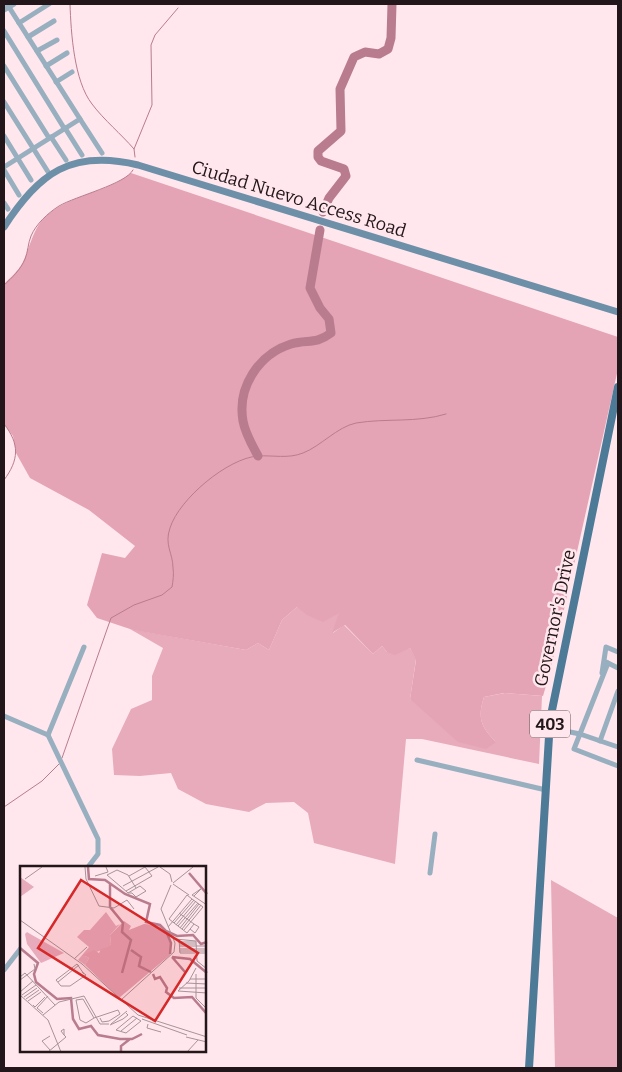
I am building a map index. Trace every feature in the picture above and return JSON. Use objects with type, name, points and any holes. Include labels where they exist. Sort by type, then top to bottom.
[{"type":"main road","name":"Governor's Drive","points":[[529,1068],[550,728],[618,387]]},
{"type":"street","points":[[19,23],[48,4]]},
{"type":"street","points":[[8,6],[102,154]]},
{"type":"street","points":[[28,37],[54,21]]},
{"type":"street","points":[[4,31],[82,155]]},
{"type":"street","points":[[37,51],[56,40]]},
{"type":"street","points":[[46,66],[67,53]]},
{"type":"street","points":[[4,66],[66,160]]},
{"type":"street","points":[[56,82],[72,72]]},
{"type":"street","points":[[4,102],[50,175]]},
{"type":"street","points":[[19,194],[4,168],[80,119]]},
{"type":"street","points":[[4,136],[31,180]]},
{"type":"street","name":"Ciudad Nuevo Access Road","points":[[4,227],[28,193],[50,175],[64,167],[90,160],[106,159],[127,163],[618,313]]},
{"type":"street","points":[[4,203],[8,209]]},
{"type":"street","points":[[48,735],[84,647]]},
{"type":"street","points":[[618,652],[606,647],[606,662],[600,683],[574,749],[618,766]]},
{"type":"street","points":[[606,662],[618,668]]},
{"type":"street","points":[[600,741],[618,691]]},
{"type":"street","points":[[4,716],[48,735],[98,839],[98,854],[89,866]]},
{"type":"street","points":[[550,728],[580,734],[618,747]]},
{"type":"street","points":[[416,760],[546,790]]},
{"type":"street","points":[[430,873],[435,834]]},
{"type":"street","points":[[4,970],[20,949]]},
{"type":"shaded area","points":[[131,173],[618,337],[618,369],[543,696],[504,693],[484,697],[481,711],[482,722],[487,732],[496,742],[486,749],[458,742],[410,699],[416,660],[410,648],[395,655],[387,652],[382,646],[373,654],[345,625],[332,633],[339,613],[323,622],[307,615],[297,607],[282,620],[269,650],[258,643],[246,650],[133,630],[97,618],[87,605],[102,553],[125,558],[135,546],[89,510],[30,478],[16,453],[13,436],[4,424],[4,284],[22,264],[34,234],[43,219],[63,204],[110,186]]},
{"type":"shaded area","points":[[297,607],[340,612],[333,633],[344,625],[373,654],[382,646],[387,652],[410,648],[416,659],[410,699],[496,742],[487,732],[482,722],[481,711],[484,697],[505,693],[542,696],[539,764],[422,739],[406,739],[395,864],[314,843],[308,813],[294,802],[266,803],[249,812],[206,804],[178,789],[171,773],[140,776],[114,775],[112,749],[131,709],[152,700],[152,676],[163,648],[130,629],[246,650],[258,643],[269,650],[282,620]]},
{"type":"shaded area","points":[[551,880],[618,918],[618,1068],[555,1068]]},
{"type":"waterway","points":[[70,4],[71,29],[77,70],[81,83],[92,104],[134,149]]},
{"type":"waterway","points":[[323,212],[329,198],[346,176],[344,169],[321,161],[318,157],[318,151],[341,131],[340,89],[354,57],[365,52],[379,54],[388,49],[391,38],[392,4]]},
{"type":"waterway","points":[[135,157],[134,149],[152,105],[151,45],[155,35],[178,8]]},
{"type":"waterway","points":[[4,285],[21,266],[33,232],[47,215],[67,202],[121,180],[133,170]]},
{"type":"waterway","points":[[258,456],[245,430],[242,408],[243,396],[253,373],[269,355],[280,349],[291,344],[320,339],[331,333],[329,319],[320,308],[310,288],[320,230]]},
{"type":"waterway","points":[[62,758],[111,618],[134,605],[162,595],[172,587],[173,563],[168,544],[168,534],[175,517],[183,505],[206,482],[219,472],[246,458],[292,456],[303,453],[342,428],[356,423],[435,417],[446,414]]},
{"type":"waterway","points":[[4,424],[13,438],[16,452],[13,466],[4,480]]},
{"type":"waterway","points":[[4,807],[42,781],[59,764]]}]
